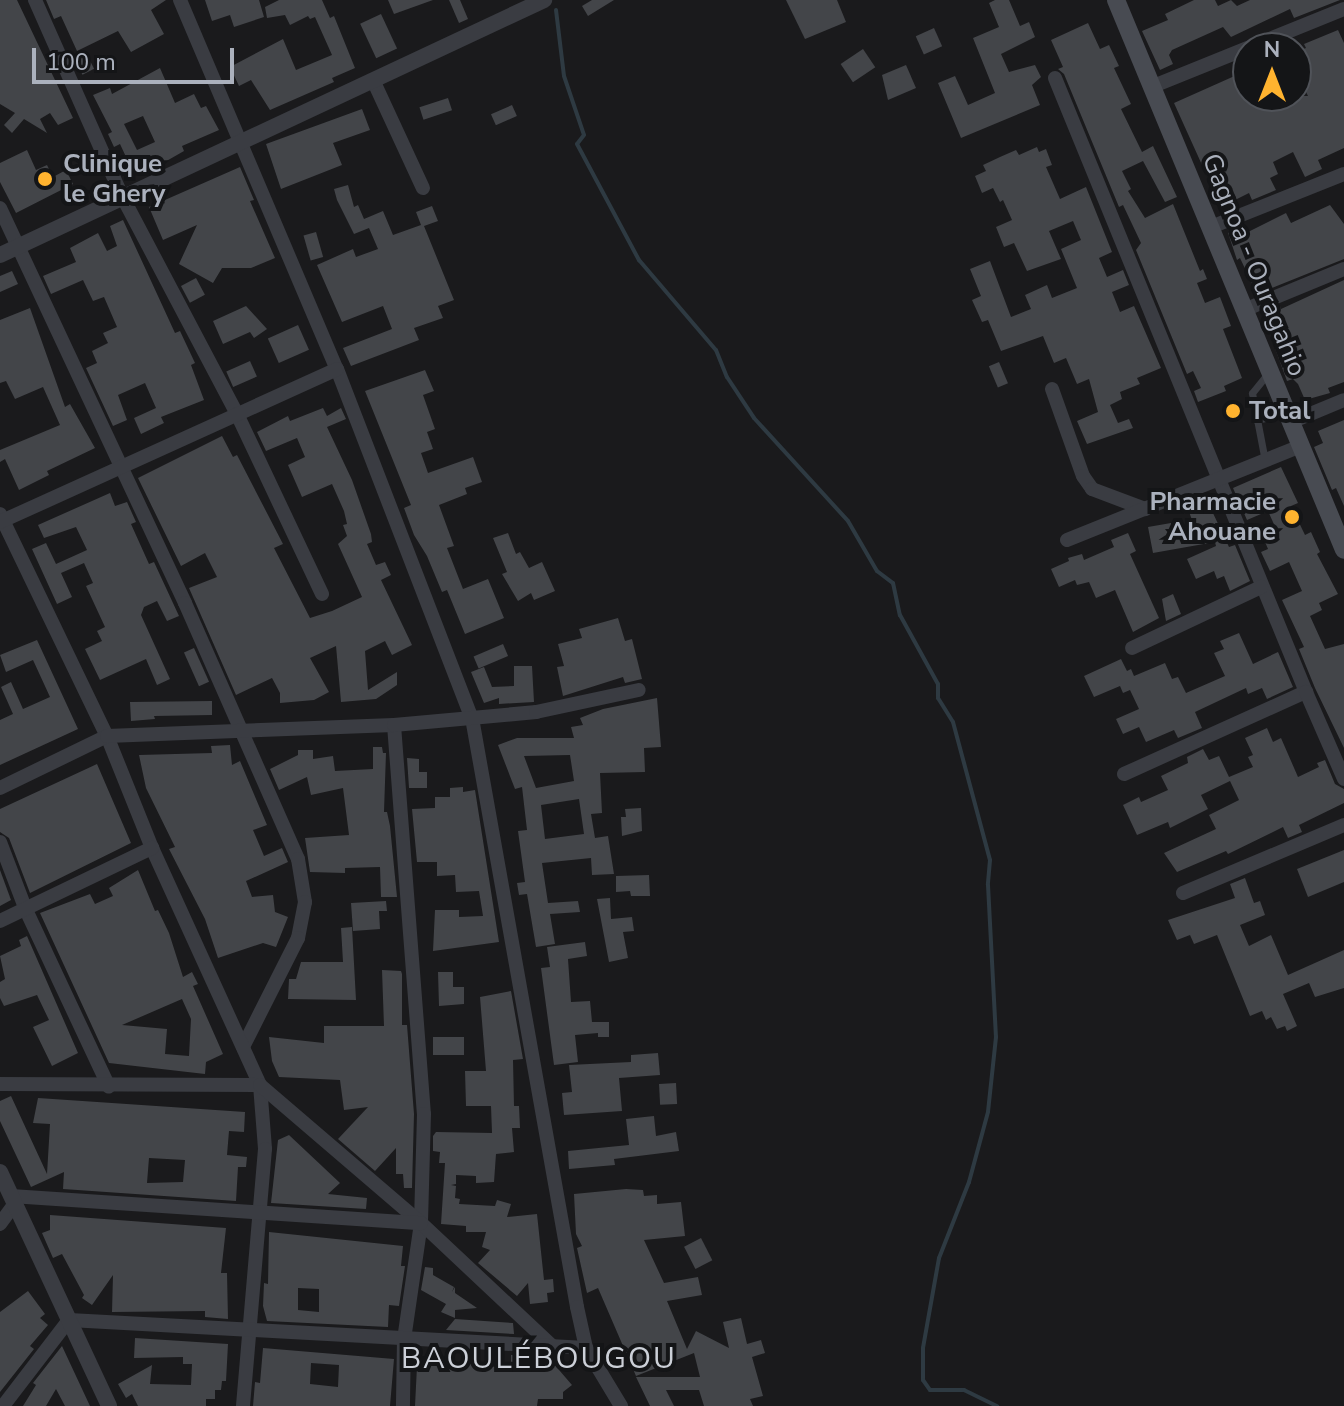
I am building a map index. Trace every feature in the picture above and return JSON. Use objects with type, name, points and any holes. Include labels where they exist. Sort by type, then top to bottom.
[{"type":"main road","name":"Gagnoa - Ouragahio","points":[[1116,0],[1344,550]]},
{"type":"street","points":[[35,0],[122,196],[237,414],[322,594]]},
{"type":"street","points":[[180,0],[337,369],[472,718],[586,1348],[621,1406]]},
{"type":"street","points":[[0,255],[544,0]]},
{"type":"street","points":[[1151,87],[1344,9]]},
{"type":"street","points":[[1055,78],[1261,587],[1344,779]]},
{"type":"street","points":[[373,80],[423,188]]},
{"type":"street","points":[[1211,227],[1344,174]]},
{"type":"street","points":[[0,208],[122,466],[298,859],[305,902],[298,938],[243,1047]]},
{"type":"street","points":[[1244,310],[1344,269]]},
{"type":"street","points":[[243,1406],[265,1149],[260,1085],[152,848],[107,736],[1,518],[337,369]]},
{"type":"street","points":[[1052,389],[1083,476],[1092,489],[1145,509]]},
{"type":"street","points":[[1289,418],[1344,400]]},
{"type":"street","points":[[1067,540],[1301,446]]},
{"type":"street","points":[[1132,648],[1261,587]]},
{"type":"street","points":[[0,788],[107,736],[394,725],[536,712],[639,690]]},
{"type":"street","points":[[1124,774],[1306,692]]},
{"type":"street","points":[[394,725],[424,1114],[421,1223],[404,1339],[403,1406]]},
{"type":"street","points":[[1183,893],[1344,825]]},
{"type":"street","points":[[0,842],[26,910],[109,1087]]},
{"type":"street","points":[[0,921],[152,848]]},
{"type":"street","points":[[0,1084],[109,1087],[260,1085],[421,1223],[552,1346]]},
{"type":"street","points":[[0,1172],[109,1406]]},
{"type":"street","points":[[12,1201],[421,1223]]},
{"type":"street","points":[[0,1224],[12,1201]]},
{"type":"street","points":[[69,1320],[586,1348]]},
{"type":"street","points":[[3,1406],[69,1320]]},
{"type":"lane","points":[[1265,461],[1253,389],[1270,372]]},
{"type":"lane","points":[[1256,420],[1289,418]]},
{"type":"building","points":[[0,0],[17,0],[73,118],[58,125],[50,113],[40,119],[47,133],[24,119],[12,133],[4,125],[15,113],[0,104]]},
{"type":"building","points":[[46,0],[166,0],[151,10],[164,34],[131,52],[118,31],[77,51],[61,16],[54,19]]},
{"type":"building","points":[[205,0],[259,0],[264,17],[234,27],[230,15],[212,21]]},
{"type":"building","points":[[279,0],[322,0],[330,18],[334,16],[355,68],[332,78],[334,82],[270,110],[251,80],[239,86],[230,67],[283,39],[296,70],[332,55],[315,17],[310,19],[308,16],[290,25],[285,15],[267,18],[265,7]]},
{"type":"building","points":[[388,0],[433,0],[394,14]]},
{"type":"building","points":[[449,0],[460,0],[468,19],[459,23]]},
{"type":"building","points":[[592,0],[614,0],[588,16],[582,6]]},
{"type":"building","points":[[786,0],[837,0],[846,22],[805,39]]},
{"type":"building","points":[[1009,0],[1020,26],[1029,22],[1035,37],[1001,54],[1009,72],[1035,65],[1041,77],[1032,85],[1040,105],[961,138],[938,83],[955,76],[968,105],[995,93],[973,38],[999,27],[989,3]]},
{"type":"building","points":[[1194,0],[1215,0],[1218,6],[1231,0],[1237,6],[1250,0],[1340,0],[1294,18],[1290,9],[1242,32],[1232,32],[1231,37],[1223,27],[1172,50],[1169,55],[1173,64],[1160,70],[1142,31],[1168,20],[1165,14]]},
{"type":"building","points":[[381,14],[397,48],[376,58],[360,24]]},
{"type":"building","points":[[1088,23],[1100,49],[1109,45],[1119,66],[1114,68],[1131,104],[1121,109],[1142,152],[1153,146],[1177,197],[1165,202],[1143,161],[1122,171],[1131,189],[1128,191],[1145,218],[1173,204],[1200,271],[1203,269],[1207,279],[1197,283],[1205,303],[1220,297],[1231,326],[1223,329],[1242,378],[1224,386],[1226,391],[1198,402],[1194,391],[1201,388],[1193,371],[1187,374],[1136,250],[1141,243],[1123,205],[1119,207],[1064,74],[1058,69],[1063,67],[1051,40]]},
{"type":"building","points":[[934,28],[942,46],[924,54],[916,36]]},
{"type":"building","points":[[1338,30],[1344,43],[1344,148],[1318,160],[1322,169],[1305,177],[1293,152],[1273,162],[1278,174],[1270,178],[1276,190],[1252,200],[1249,193],[1221,207],[1174,103],[1232,77],[1232,112],[1312,112],[1312,41]]},
{"type":"building","points":[[863,49],[875,67],[853,82],[841,64]]},
{"type":"building","points":[[85,51],[94,69],[82,75],[73,57]]},
{"type":"building","points":[[906,65],[916,88],[888,100],[882,75]]},
{"type":"building","points":[[160,68],[175,103],[194,94],[201,108],[206,106],[219,130],[182,146],[184,151],[156,167],[153,162],[133,172],[120,144],[114,147],[108,134],[112,132],[93,95],[110,88],[112,94]],"holes":[[[143,116],[155,142],[137,150],[124,124]]]},
{"type":"building","points":[[448,98],[452,110],[423,120],[419,107]]},
{"type":"building","points":[[512,105],[517,116],[496,125],[491,114]]},
{"type":"building","points":[[362,109],[370,130],[333,143],[342,165],[281,189],[266,144]]},
{"type":"building","points":[[1037,147],[1039,152],[1046,149],[1052,165],[1046,167],[1060,199],[1086,187],[1112,252],[1099,258],[1107,277],[1123,270],[1129,285],[1112,292],[1120,312],[1134,306],[1161,368],[1137,378],[1140,384],[1120,392],[1122,399],[1110,405],[1118,423],[1129,419],[1133,428],[1087,444],[1077,421],[1098,412],[1089,379],[1077,384],[1066,358],[1054,363],[1043,336],[1001,351],[988,320],[982,322],[972,300],[981,296],[970,269],[990,261],[1011,317],[1031,309],[1025,295],[1047,285],[1052,298],[1077,288],[1061,249],[1081,240],[1073,221],[1049,231],[1061,259],[1027,271],[1014,243],[1004,247],[996,227],[1012,220],[1003,200],[1000,202],[993,188],[982,193],[975,176],[986,171],[983,165],[1000,157],[1016,150],[1019,155]]},
{"type":"building","points":[[27,150],[36,170],[47,165],[53,177],[66,170],[73,184],[16,213],[0,182],[0,163]]},
{"type":"building","points":[[240,167],[254,200],[250,201],[275,258],[251,268],[222,268],[213,283],[179,264],[197,225],[163,240],[149,207]]},
{"type":"building","points":[[348,185],[354,207],[358,205],[364,219],[383,211],[393,235],[421,225],[416,212],[432,206],[438,221],[424,226],[454,300],[438,306],[443,318],[414,328],[419,340],[351,366],[343,348],[392,329],[383,306],[342,322],[317,265],[353,249],[356,257],[378,249],[369,228],[354,234],[337,200],[334,189]]},
{"type":"building","points":[[1330,205],[1344,224],[1344,259],[1257,294],[1240,258],[1237,260],[1228,233],[1244,225],[1248,232],[1286,213],[1291,223]]},
{"type":"building","points":[[123,220],[175,333],[180,331],[195,363],[191,365],[204,400],[161,417],[164,423],[141,434],[134,418],[156,408],[145,383],[118,395],[127,420],[113,426],[86,368],[97,363],[92,351],[108,343],[103,333],[117,327],[104,297],[93,301],[83,280],[51,294],[43,276],[76,262],[70,248],[98,233],[107,251],[117,246],[110,226]]},
{"type":"building","points":[[316,232],[323,257],[311,261],[304,236]]},
{"type":"building","points":[[12,271],[18,284],[0,292],[0,276]]},
{"type":"building","points":[[196,278],[205,295],[190,303],[181,286]]},
{"type":"building","points":[[1344,280],[1344,382],[1328,388],[1330,393],[1305,400],[1298,384],[1293,379],[1287,381],[1262,313],[1280,306],[1281,309]]},
{"type":"building","points":[[246,306],[267,329],[254,338],[250,332],[223,344],[213,321]]},
{"type":"building","points":[[30,308],[65,407],[70,404],[95,448],[47,471],[49,475],[19,490],[5,459],[0,462],[0,450],[60,425],[43,387],[15,399],[6,381],[0,383],[0,320]]},
{"type":"building","points":[[298,325],[309,350],[279,363],[268,338]]},
{"type":"building","points":[[250,361],[257,377],[233,387],[226,372]]},
{"type":"building","points":[[999,362],[1008,383],[998,387],[989,366]]},
{"type":"building","points":[[425,370],[434,391],[423,395],[435,429],[427,432],[433,449],[421,453],[428,473],[473,457],[482,482],[465,488],[467,494],[439,505],[454,546],[447,548],[463,589],[488,579],[504,618],[465,634],[447,590],[442,592],[427,556],[414,535],[404,508],[411,505],[365,391]]},
{"type":"building","points":[[323,408],[327,416],[341,408],[346,419],[327,427],[352,480],[371,534],[372,542],[367,544],[376,565],[385,562],[391,575],[381,580],[412,645],[392,655],[385,641],[365,651],[368,690],[397,672],[397,685],[376,699],[341,702],[336,646],[310,658],[329,692],[314,700],[280,703],[280,693],[272,678],[236,695],[189,588],[217,577],[205,553],[181,566],[138,478],[222,436],[233,457],[237,455],[283,544],[274,548],[310,618],[332,611],[362,597],[338,544],[347,536],[343,525],[347,524],[344,511],[332,484],[302,497],[288,465],[305,457],[297,438],[266,451],[257,432],[288,416],[290,421]]},
{"type":"building","points":[[1344,420],[1344,506],[1336,488],[1332,490],[1314,447],[1323,443],[1318,431]]},
{"type":"building","points":[[1281,467],[1298,503],[1291,506],[1305,535],[1311,532],[1320,552],[1317,554],[1338,594],[1319,603],[1322,610],[1310,616],[1325,649],[1344,644],[1344,748],[1315,688],[1299,649],[1304,647],[1282,600],[1302,591],[1289,562],[1270,571],[1261,552],[1268,549],[1263,537],[1277,531],[1268,511],[1247,520],[1233,488]]},
{"type":"building","points":[[110,493],[115,506],[127,502],[136,522],[131,524],[149,564],[154,562],[179,616],[167,621],[157,601],[144,607],[141,615],[170,679],[157,685],[146,659],[100,680],[85,649],[102,641],[97,631],[105,627],[86,586],[93,583],[84,563],[61,573],[72,597],[57,604],[32,549],[46,543],[56,564],[87,550],[76,527],[44,538],[38,525]]},
{"type":"building","points":[[1215,498],[1219,508],[1212,511],[1229,547],[1235,545],[1250,581],[1230,591],[1224,576],[1217,579],[1214,571],[1196,579],[1187,559],[1216,546],[1215,542],[1153,553],[1148,527],[1171,523],[1174,540],[1196,531],[1188,509]]},
{"type":"building","points":[[508,533],[516,554],[520,552],[529,568],[542,562],[555,591],[534,600],[531,593],[518,601],[502,574],[507,572],[493,538]]},
{"type":"building","points":[[1128,533],[1136,551],[1130,554],[1159,618],[1133,632],[1115,590],[1096,598],[1089,582],[1077,585],[1075,580],[1059,587],[1051,569],[1069,561],[1068,558],[1082,554],[1084,560],[1114,547],[1111,540]]},
{"type":"building","points":[[1173,594],[1181,614],[1166,621],[1162,599]]},
{"type":"building","points":[[618,618],[625,641],[632,639],[642,679],[625,683],[623,677],[563,696],[557,667],[564,666],[558,644],[582,638],[579,629]]},
{"type":"building","points":[[1239,633],[1253,664],[1278,652],[1293,687],[1267,699],[1262,688],[1248,694],[1246,688],[1195,712],[1202,728],[1178,738],[1174,730],[1146,742],[1139,727],[1123,734],[1116,719],[1139,709],[1130,690],[1123,693],[1120,686],[1094,697],[1084,676],[1121,659],[1127,671],[1131,669],[1134,676],[1165,663],[1172,679],[1178,677],[1186,693],[1225,676],[1214,653],[1224,649],[1220,641]]},
{"type":"building","points":[[37,640],[78,729],[0,765],[0,720],[13,714],[1,687],[11,682],[23,709],[50,697],[33,660],[6,672],[0,655]]},
{"type":"building","points":[[503,644],[508,656],[479,668],[474,657]]},
{"type":"building","points":[[194,648],[209,682],[199,686],[184,652]]},
{"type":"building","points":[[514,666],[532,666],[534,702],[499,704],[499,698],[484,703],[471,672],[484,667],[492,687],[514,686]]},
{"type":"building","points":[[657,698],[661,747],[644,748],[645,772],[600,773],[602,813],[591,814],[595,838],[608,836],[614,874],[592,875],[591,858],[542,863],[548,903],[578,901],[580,912],[550,914],[555,944],[536,947],[527,894],[519,895],[517,883],[525,882],[518,831],[527,830],[522,787],[515,789],[498,745],[517,738],[574,738],[571,727],[583,725],[580,718],[603,709]],"holes":[[[570,755],[574,781],[536,788],[524,756]],[[579,799],[584,834],[545,839],[541,805]]]},
{"type":"building","points":[[212,701],[212,715],[154,716],[155,719],[131,721],[130,702]]},
{"type":"building","points":[[1267,728],[1273,742],[1281,738],[1298,777],[1319,767],[1317,763],[1325,760],[1335,784],[1344,789],[1344,803],[1299,825],[1302,832],[1288,838],[1283,827],[1228,854],[1226,851],[1177,872],[1164,853],[1216,829],[1209,815],[1239,800],[1230,781],[1201,795],[1208,809],[1170,828],[1168,822],[1137,835],[1123,805],[1139,797],[1141,802],[1168,790],[1161,776],[1188,763],[1187,757],[1203,749],[1209,760],[1219,756],[1229,777],[1253,767],[1248,757],[1253,755],[1245,738]]},
{"type":"building","points":[[230,745],[232,765],[240,761],[267,825],[253,830],[264,856],[282,848],[288,862],[246,881],[252,897],[273,895],[275,912],[288,917],[276,947],[263,943],[218,958],[205,919],[169,849],[175,847],[146,788],[139,755],[212,753],[211,746]]},
{"type":"building","points":[[373,747],[382,747],[383,753],[386,753],[384,812],[387,812],[390,826],[397,897],[381,897],[380,867],[345,868],[345,873],[310,872],[305,838],[349,835],[343,788],[311,795],[307,777],[279,790],[270,769],[298,755],[298,750],[313,750],[313,759],[333,756],[335,771],[373,769]]},
{"type":"building","points":[[407,758],[419,759],[419,772],[427,772],[427,788],[409,788]]},
{"type":"building","points":[[97,764],[131,843],[30,893],[9,838],[0,832],[0,809]]},
{"type":"building","points":[[463,787],[463,792],[475,790],[499,942],[433,951],[435,910],[459,910],[459,917],[483,916],[479,891],[456,892],[455,875],[437,876],[437,862],[417,862],[412,809],[435,808],[435,797],[450,797],[450,788]]},
{"type":"building","points":[[641,808],[642,831],[622,836],[621,817],[626,817],[625,809]]},
{"type":"building","points":[[1344,850],[1344,882],[1308,897],[1297,869]]},
{"type":"building","points":[[0,870],[11,900],[0,906]]},
{"type":"building","points":[[138,870],[155,911],[158,910],[169,933],[183,977],[192,972],[198,984],[193,986],[223,1054],[206,1062],[205,1074],[109,1063],[40,913],[90,894],[95,904],[113,896],[109,888]],"holes":[[[182,999],[191,1019],[189,1056],[165,1054],[167,1029],[122,1025]]]},
{"type":"building","points":[[649,875],[650,896],[631,896],[630,891],[616,892],[616,876]]},
{"type":"building","points":[[1245,878],[1254,903],[1260,901],[1265,915],[1240,925],[1249,946],[1271,935],[1288,975],[1344,950],[1344,988],[1315,997],[1309,983],[1283,994],[1297,1026],[1287,1031],[1285,1026],[1277,1029],[1271,1017],[1266,1020],[1262,1011],[1250,1016],[1217,935],[1194,944],[1190,935],[1177,940],[1168,920],[1235,898],[1230,884]]},
{"type":"building","points":[[610,898],[611,919],[632,917],[634,931],[623,932],[628,958],[609,962],[597,899]]},
{"type":"building","points":[[386,901],[387,911],[379,911],[380,929],[353,931],[351,903]]},
{"type":"building","points":[[352,927],[356,1000],[288,999],[289,979],[296,979],[301,962],[343,962],[341,928]]},
{"type":"building","points":[[27,936],[78,1053],[52,1066],[33,1027],[49,1020],[37,995],[4,1006],[0,998],[0,982],[5,979],[0,956],[21,946],[19,940]]},
{"type":"building","points":[[585,942],[587,956],[568,959],[571,1002],[590,1001],[592,1022],[609,1022],[609,1037],[598,1037],[598,1033],[575,1035],[578,1062],[554,1065],[541,968],[550,967],[547,947]]},
{"type":"building","points":[[382,970],[401,971],[402,974],[402,1025],[407,1025],[414,1114],[412,1188],[404,1188],[403,1174],[396,1174],[396,1148],[375,1171],[338,1139],[368,1107],[344,1110],[340,1080],[279,1077],[272,1061],[269,1037],[324,1043],[324,1026],[384,1026]]},
{"type":"building","points":[[438,972],[453,972],[453,987],[464,987],[464,1004],[439,1006]]},
{"type":"building","points":[[511,991],[523,1059],[513,1060],[514,1106],[519,1106],[520,1128],[512,1128],[514,1152],[496,1154],[494,1182],[476,1183],[476,1176],[456,1175],[456,1184],[451,1185],[456,1186],[455,1198],[460,1199],[459,1204],[495,1206],[497,1200],[511,1204],[507,1217],[537,1214],[544,1280],[553,1279],[554,1292],[547,1293],[548,1302],[530,1304],[528,1283],[517,1296],[478,1263],[490,1250],[482,1247],[486,1232],[466,1232],[466,1226],[441,1224],[445,1163],[439,1163],[440,1152],[433,1151],[436,1132],[492,1133],[491,1106],[466,1106],[465,1071],[486,1071],[480,997]]},
{"type":"building","points":[[433,1037],[464,1037],[464,1055],[433,1055]]},
{"type":"building","points":[[658,1053],[660,1075],[619,1078],[622,1111],[564,1115],[562,1093],[572,1092],[569,1065],[631,1062],[631,1055]]},
{"type":"building","points":[[676,1083],[677,1104],[660,1105],[659,1084]]},
{"type":"building","points":[[11,1096],[47,1174],[50,1124],[33,1123],[38,1098],[245,1112],[244,1132],[229,1131],[227,1155],[247,1157],[246,1167],[238,1167],[236,1201],[63,1189],[64,1172],[31,1187],[0,1121],[0,1101]],"holes":[[[149,1158],[185,1160],[183,1182],[147,1183]]]},
{"type":"building","points":[[654,1116],[656,1136],[676,1132],[679,1151],[614,1159],[615,1165],[569,1169],[568,1151],[629,1145],[626,1119]]},
{"type":"building","points":[[289,1135],[340,1183],[328,1194],[367,1198],[366,1209],[271,1203],[278,1140]]},
{"type":"building","points":[[643,1190],[644,1196],[657,1195],[657,1204],[681,1202],[685,1236],[644,1240],[664,1283],[698,1277],[702,1295],[667,1301],[687,1349],[696,1331],[729,1348],[723,1322],[741,1318],[747,1344],[761,1340],[765,1353],[752,1357],[763,1396],[750,1399],[753,1406],[704,1406],[699,1390],[666,1390],[674,1406],[650,1406],[636,1377],[700,1377],[694,1353],[636,1376],[598,1288],[587,1293],[577,1248],[582,1246],[576,1234],[574,1194]]},
{"type":"building","points":[[50,1215],[226,1228],[221,1273],[227,1273],[228,1319],[205,1317],[205,1311],[112,1312],[113,1275],[92,1305],[82,1298],[84,1295],[62,1254],[53,1258],[42,1233],[50,1230]]},
{"type":"building","points":[[269,1232],[403,1246],[401,1266],[405,1266],[399,1306],[389,1305],[388,1327],[267,1321],[263,1306],[264,1283],[268,1284]],"holes":[[[298,1288],[319,1289],[319,1312],[298,1310]]]},
{"type":"building","points":[[701,1238],[712,1260],[695,1269],[684,1247]]},
{"type":"building","points":[[425,1267],[433,1268],[433,1275],[454,1287],[452,1292],[455,1287],[455,1293],[477,1308],[455,1310],[455,1318],[441,1312],[446,1304],[421,1290]]},
{"type":"building","points":[[28,1291],[45,1314],[40,1318],[48,1325],[30,1346],[34,1349],[0,1392],[0,1312]]},
{"type":"building","points":[[455,1319],[513,1323],[514,1334],[446,1330]]},
{"type":"building","points":[[135,1338],[228,1344],[226,1381],[222,1381],[221,1390],[215,1390],[215,1399],[206,1399],[206,1406],[138,1406],[132,1394],[126,1398],[118,1384],[152,1365],[150,1384],[191,1385],[192,1364],[183,1364],[183,1357],[134,1358]]},
{"type":"building","points":[[62,1346],[90,1406],[65,1406],[56,1389],[46,1406],[23,1406],[36,1385],[33,1383]]},
{"type":"building","points":[[263,1348],[394,1359],[390,1406],[253,1406],[255,1382],[260,1383]],"holes":[[[311,1363],[339,1365],[338,1387],[310,1384]]]},
{"type":"building","points":[[511,1355],[547,1356],[572,1385],[563,1392],[563,1399],[538,1399],[537,1406],[415,1406],[417,1366],[424,1358],[504,1368],[511,1366]]},
{"type":"waterway","points":[[556,10],[564,76],[584,135],[577,144],[639,260],[716,350],[727,377],[754,418],[848,521],[877,571],[893,583],[900,615],[938,684],[938,698],[953,722],[990,860],[988,885],[996,1037],[988,1112],[969,1182],[939,1258],[923,1348],[923,1380],[930,1390],[964,1390],[997,1406]]},
{"type":"place","name":"Clinique le Ghery","points":[[45,179]]},
{"type":"place","name":"Total","points":[[1233,411]]},
{"type":"place","name":"Pharmacie Ahouane","points":[[1292,517]]},
{"type":"district","name":"BAOULÉBOUGOU","points":[[539,1359]]}]
